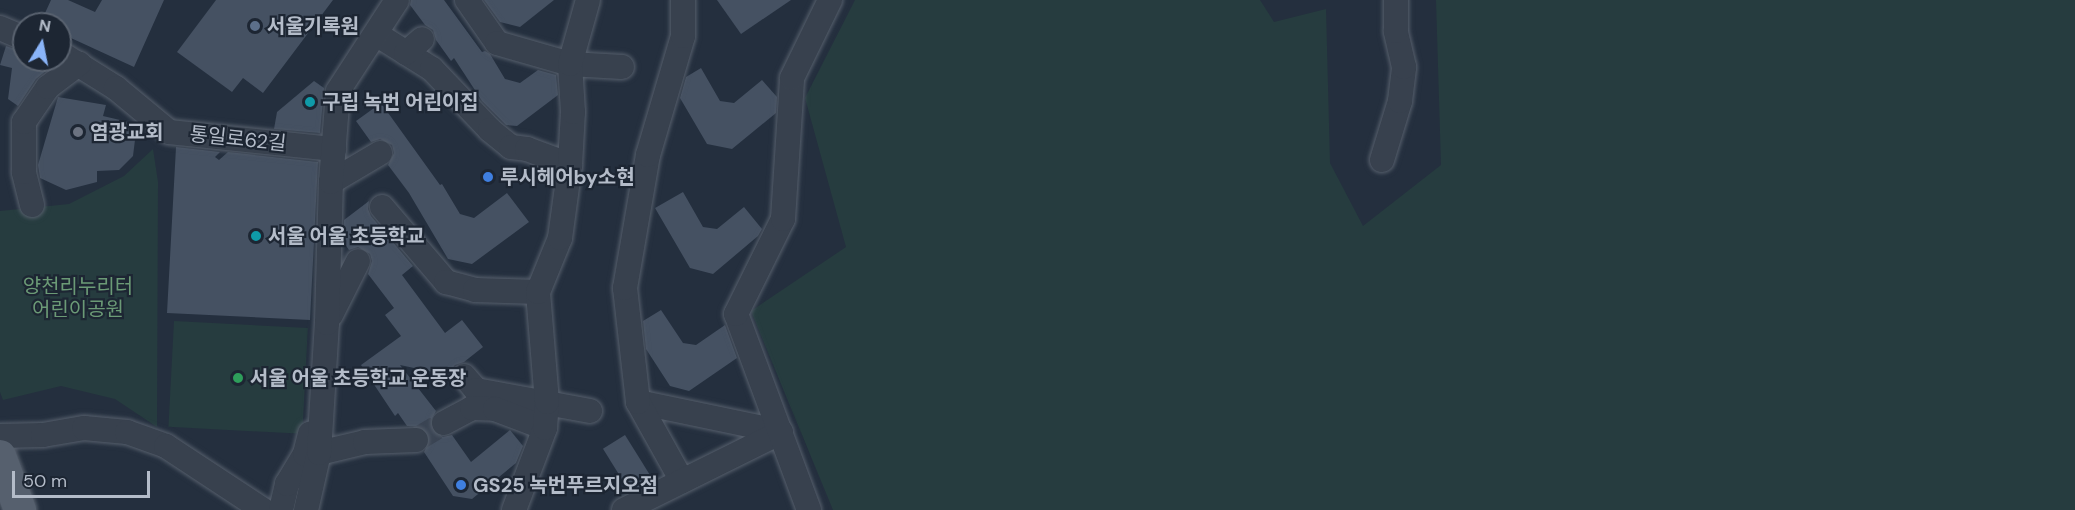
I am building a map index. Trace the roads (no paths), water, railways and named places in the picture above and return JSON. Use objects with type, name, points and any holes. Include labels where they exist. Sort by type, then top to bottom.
[{"type":"main road","points":[[0,456],[20,510]]},
{"type":"street","points":[[281,510],[287,484],[305,454],[312,427],[326,148],[338,91],[397,0]]},
{"type":"street","points":[[466,0],[497,43],[570,64],[622,67]]},
{"type":"street","points":[[514,510],[545,428],[547,402],[538,292],[560,238],[570,165],[573,112],[570,64],[588,0]]},
{"type":"street","points":[[682,481],[638,402],[625,288],[648,154],[683,36],[683,0]]},
{"type":"street","points":[[801,506],[781,432],[736,314],[783,219],[792,78],[830,0]]},
{"type":"street","points":[[1382,159],[1401,101],[1404,67],[1396,31],[1396,0]]},
{"type":"street","points":[[376,34],[414,46],[432,69],[490,130],[511,147],[527,148],[570,165]]},
{"type":"street","name":"통일로62길","points":[[72,59],[116,88],[169,132],[326,148]]},
{"type":"street","points":[[32,205],[24,172],[24,122],[59,72]]},
{"type":"street","points":[[306,510],[319,453],[327,323],[331,182],[326,148]]},
{"type":"street","points":[[331,182],[380,153]]},
{"type":"street","points":[[382,207],[446,282],[475,290],[538,292]]},
{"type":"street","points":[[327,323],[358,261]]},
{"type":"street","points":[[464,376],[476,390],[590,411]]},
{"type":"street","points":[[638,402],[781,432]]},
{"type":"street","points":[[444,423],[472,408],[495,409],[545,428]]},
{"type":"street","points":[[0,436],[43,435],[84,428],[127,432],[166,446],[263,510]]},
{"type":"street","points":[[624,510],[781,432]]},
{"type":"street","points":[[319,453],[364,442],[416,440]]},
{"type":"tunnel","points":[[416,440],[444,423]]},
{"type":"place","name":"서울기록원","points":[[255,26]]},
{"type":"place","name":"구립 녹번 어린이집","points":[[310,102]]},
{"type":"place","name":"염광교회","points":[[78,132]]},
{"type":"place","name":"루시헤어by소현","points":[[488,177]]},
{"type":"place","name":"서울 어울 초등학교","points":[[256,236]]},
{"type":"place","name":"서울 어울 초등학교 운동장","points":[[238,378]]},
{"type":"place","name":"GS25 녹번푸르지오점","points":[[461,485]]},
{"type":"park label","name":"양천리누리터 어린이공원","points":[[78,298]]}]
